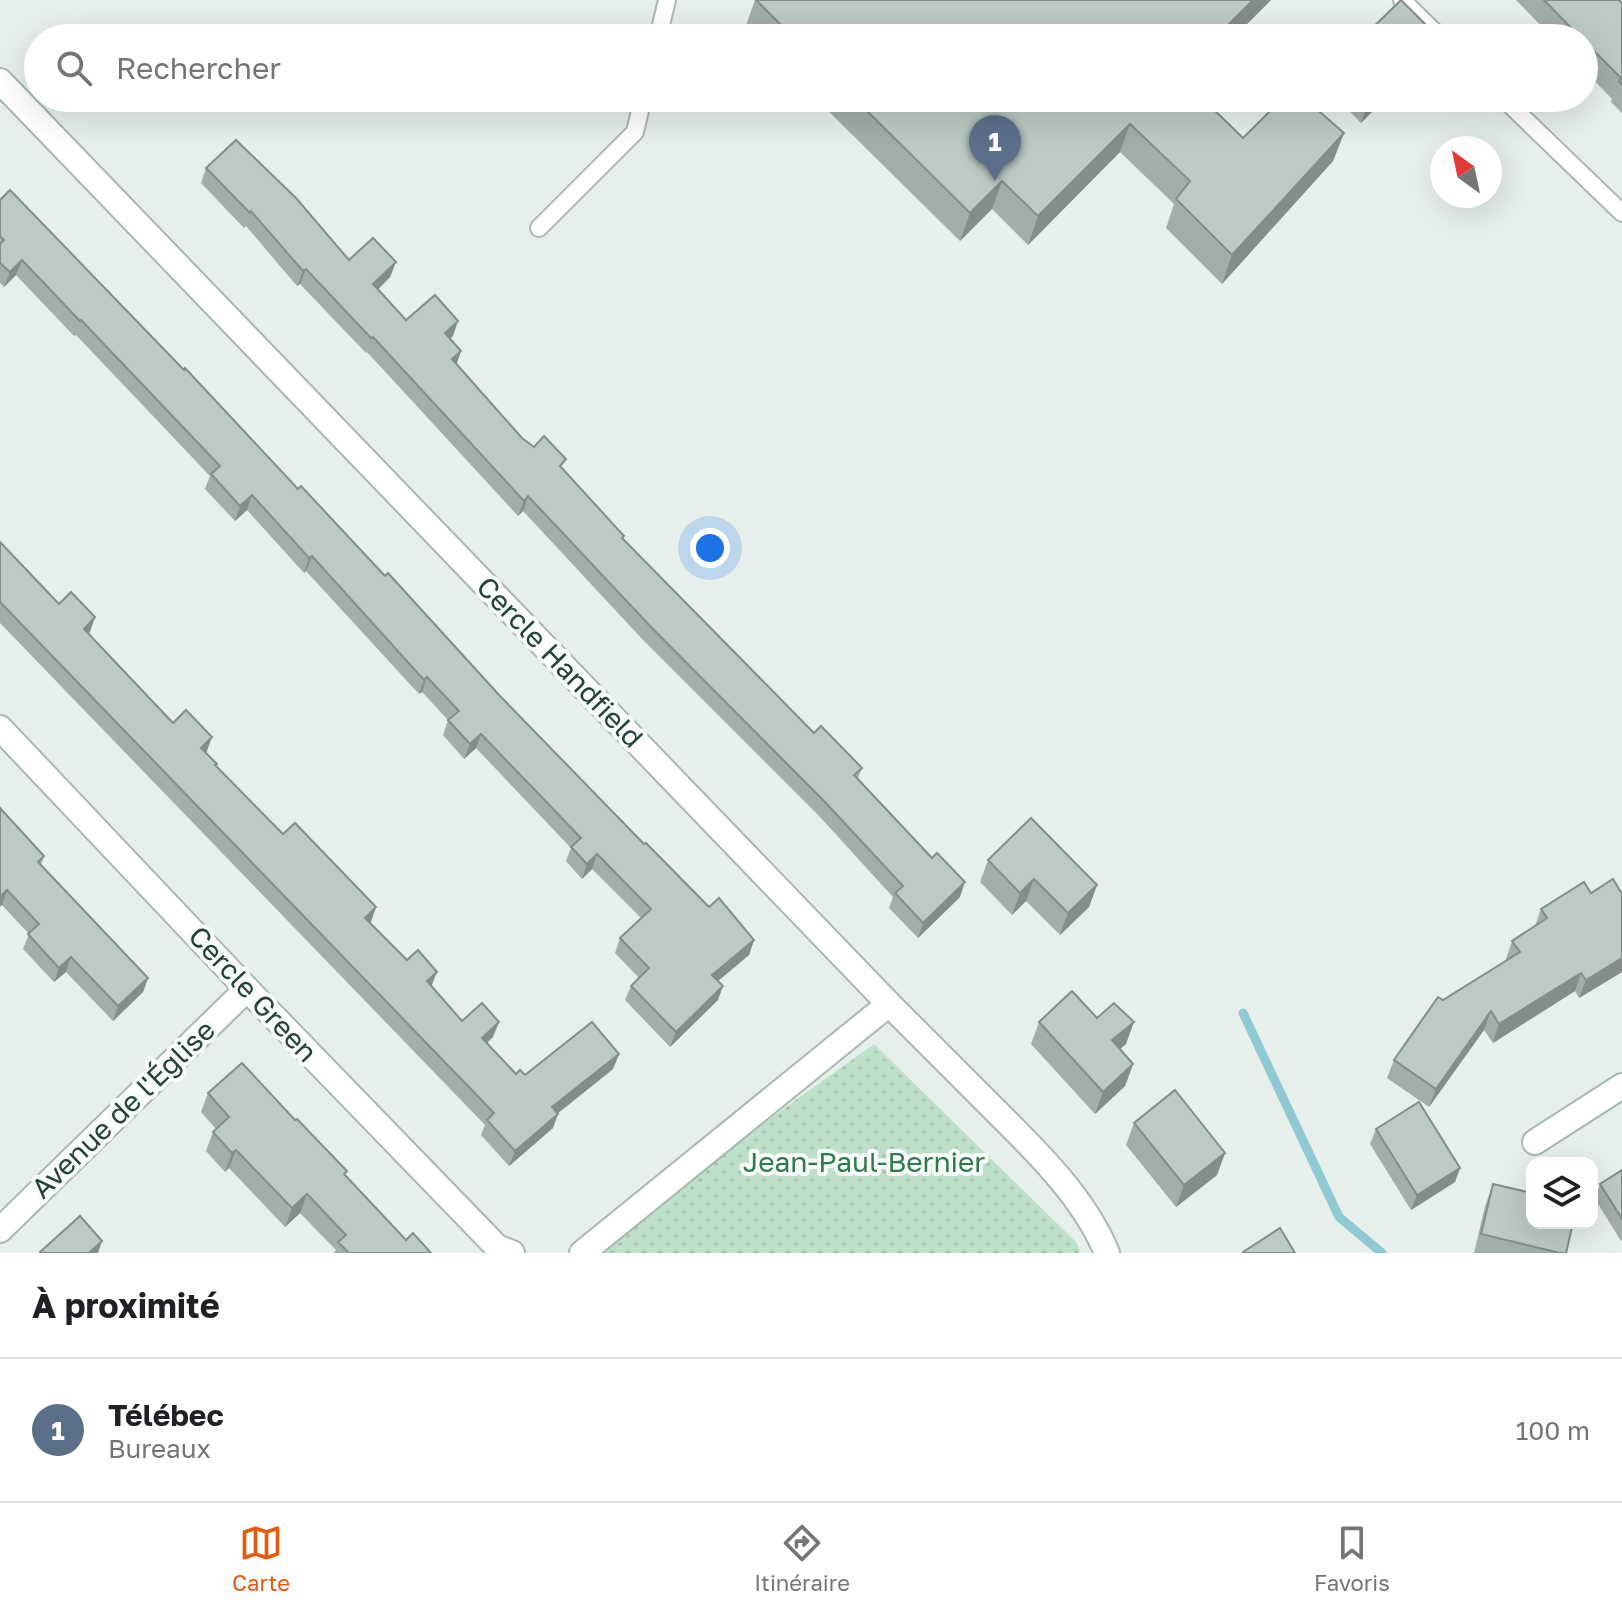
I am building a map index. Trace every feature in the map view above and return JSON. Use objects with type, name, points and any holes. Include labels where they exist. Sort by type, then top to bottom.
[{"type":"street","name":"Cercle Handfield","points":[[0,81],[24,106]]},
{"type":"street","name":"Cercle Handfield","points":[[30,112],[889,1004],[1031,1146],[1066,1187],[1102,1239],[1107,1253]]},
{"type":"street","name":"Cercle Green","points":[[0,728],[497,1247],[512,1253]]},
{"type":"street","name":"Avenue de l'Église","points":[[0,1230],[247,989]]},
{"type":"street","points":[[582,1253],[889,1004]]},
{"type":"street","points":[[1535,1142],[1622,1086]]},
{"type":"lane","points":[[661,24],[667,0]]},
{"type":"lane","points":[[1402,0],[1427,24]]},
{"type":"lane","points":[[539,228],[635,132],[640,112]]},
{"type":"lane","points":[[1517,112],[1622,213]]},
{"type":"green space","name":"Jean-Paul-Bernier","points":[[874,1044],[1076,1242],[1081,1253],[582,1253]]},
{"type":"building","points":[[756,0],[1253,0],[1229,24],[780,24]]},
{"type":"building","points":[[1401,0],[1425,24],[1376,24]]},
{"type":"building","points":[[1544,0],[1619,0],[1622,3],[1622,84],[1619,81],[1621,78],[1598,55],[1598,24],[1567,24]]},
{"type":"building","points":[[868,112],[1216,112],[1243,138],[1269,112],[1320,112],[1344,133],[1232,255],[1176,199],[1190,181],[1130,124],[1038,216],[1002,181],[970,213]]},
{"type":"building","points":[[236,140],[296,198],[349,260],[373,238],[396,262],[373,284],[406,320],[435,295],[458,321],[445,333],[461,351],[452,359],[522,438],[534,447],[544,436],[566,459],[560,466],[624,536],[622,538],[814,733],[821,726],[862,768],[854,775],[932,858],[937,853],[965,882],[923,923],[895,893],[903,886],[825,802],[650,626],[528,496],[524,501],[373,337],[306,269],[303,271],[251,211],[206,168]]},
{"type":"building","points":[[10,190],[185,368],[298,489],[301,486],[385,576],[388,573],[500,696],[644,844],[709,907],[719,898],[754,940],[712,975],[723,986],[676,1032],[631,986],[649,968],[620,938],[651,909],[597,854],[587,864],[571,847],[581,838],[481,734],[470,744],[448,720],[459,711],[427,677],[424,680],[312,556],[309,558],[252,495],[240,506],[211,474],[220,466],[22,260],[10,272],[0,263],[0,244],[4,240],[0,236],[0,200]]},
{"type":"building","points":[[0,542],[59,604],[71,592],[95,617],[84,629],[173,723],[186,710],[212,737],[201,748],[215,765],[283,834],[295,823],[376,907],[365,918],[407,960],[418,950],[437,972],[427,981],[462,1021],[482,1003],[499,1022],[482,1038],[516,1074],[520,1070],[525,1075],[592,1022],[619,1054],[552,1107],[558,1114],[515,1151],[487,1120],[494,1113],[0,602]]},
{"type":"building","points":[[0,808],[44,856],[38,862],[148,978],[118,1006],[71,957],[59,968],[28,934],[39,924],[7,890],[0,897]]},
{"type":"building","points":[[1031,818],[1097,885],[1068,913],[1034,879],[1020,893],[988,860]]},
{"type":"building","points":[[1613,879],[1622,894],[1622,958],[1586,980],[1581,973],[1499,1024],[1491,1011],[1436,1089],[1394,1060],[1438,997],[1443,1000],[1520,952],[1512,941],[1547,918],[1541,909],[1584,882],[1591,893]]},
{"type":"building","points":[[1072,991],[1097,1018],[1114,1003],[1134,1022],[1112,1040],[1133,1064],[1103,1092],[1039,1022]]},
{"type":"building","points":[[242,1063],[347,1171],[344,1174],[406,1240],[413,1233],[431,1253],[349,1253],[338,1242],[346,1235],[307,1194],[292,1208],[236,1150],[232,1153],[213,1132],[229,1117],[208,1093]]},
{"type":"building","points":[[1175,1090],[1225,1153],[1184,1185],[1134,1123]]},
{"type":"building","points":[[1419,1102],[1460,1168],[1417,1195],[1376,1129]]},
{"type":"building","points":[[1622,1170],[1622,1219],[1600,1184]]},
{"type":"building","points":[[1493,1184],[1526,1192],[1526,1229],[1572,1229],[1566,1253],[1481,1234]]},
{"type":"building","points":[[80,1216],[102,1241],[90,1253],[40,1252]]},
{"type":"building","points":[[1280,1228],[1295,1253],[1243,1253],[1243,1252]]},
{"type":"waterway","points":[[1243,1013],[1339,1217],[1382,1253]]},
{"type":"place","name":"Télébec","points":[[995,181]]}]
